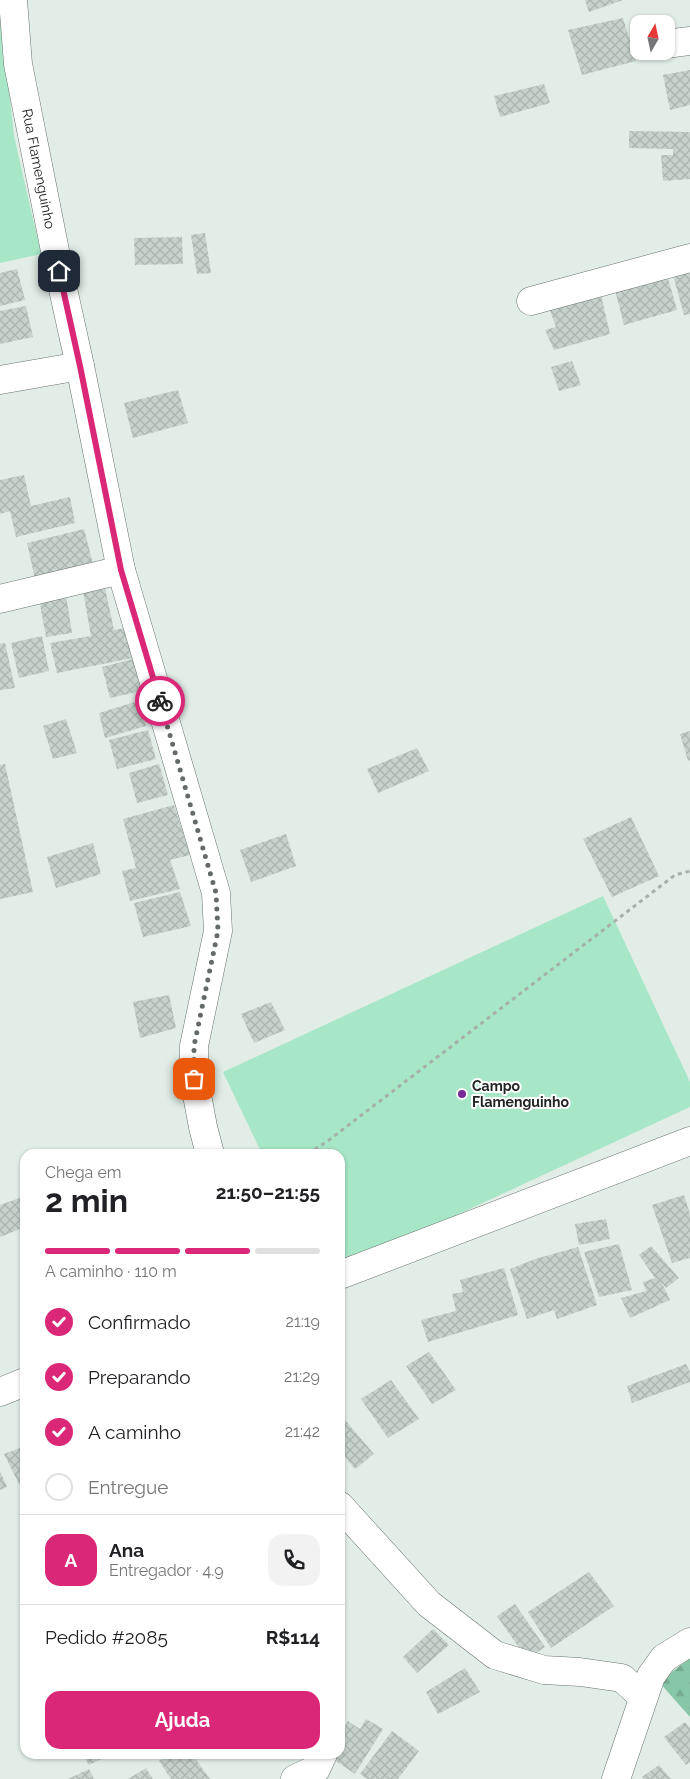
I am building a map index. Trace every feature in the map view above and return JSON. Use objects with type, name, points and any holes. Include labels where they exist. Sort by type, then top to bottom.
[{"type":"street","name":"Rua Flamenguinho","points":[[13,0],[18,64],[121,570],[216,893],[218,931],[194,1046],[194,1079],[209,1149]]},
{"type":"street","points":[[675,43],[690,41]]},
{"type":"street","points":[[531,301],[690,258]]},
{"type":"street","points":[[0,380],[80,366]]},
{"type":"street","points":[[0,598],[121,570]]},
{"type":"street","points":[[345,1273],[690,1140]]},
{"type":"street","points":[[0,1392],[20,1384]]},
{"type":"street","points":[[345,1512],[429,1604],[495,1655],[544,1670],[580,1672],[622,1678],[643,1697]]},
{"type":"street","points":[[616,1779],[651,1676],[664,1658],[690,1642]]},
{"type":"street","points":[[295,1779],[316,1769],[321,1759]]},
{"type":"path","points":[[316,1149],[675,876],[690,871]]},
{"type":"green space","points":[[0,8],[14,136],[41,254],[0,263]]},
{"type":"green space","name":"Campo Flamenguinho","points":[[603,896],[690,1082],[690,1107],[345,1267],[345,1149],[260,1149],[223,1072]]},
{"type":"green space","points":[[690,1658],[690,1717],[659,1682]]},
{"type":"building","points":[[585,0],[623,0],[589,12]]},
{"type":"building","points":[[623,18],[630,41],[630,60],[636,61],[582,75],[568,30]]},
{"type":"building","points":[[690,70],[690,105],[670,110],[663,75]]},
{"type":"building","points":[[544,84],[550,103],[500,117],[494,96]]},
{"type":"building","points":[[629,131],[690,132],[690,179],[663,181],[661,155],[673,155],[673,149],[629,148]]},
{"type":"building","points":[[205,233],[211,273],[197,274],[191,235]]},
{"type":"building","points":[[182,237],[183,264],[135,265],[134,238]]},
{"type":"building","points":[[690,262],[690,314],[684,315],[671,268]]},
{"type":"building","points":[[17,269],[25,300],[0,306],[0,273]]},
{"type":"building","points":[[666,271],[677,310],[624,325],[614,286]]},
{"type":"building","points":[[601,295],[610,334],[554,350],[545,330],[556,327],[549,308]]},
{"type":"building","points":[[26,306],[33,337],[0,344],[0,311]]},
{"type":"building","points":[[572,361],[581,385],[559,391],[551,367]]},
{"type":"building","points":[[178,390],[188,423],[133,438],[124,403]]},
{"type":"building","points":[[24,475],[31,506],[70,497],[75,523],[16,537],[10,511],[0,514],[0,480]]},
{"type":"building","points":[[84,529],[93,564],[35,579],[27,543]]},
{"type":"building","points":[[105,588],[114,630],[126,628],[133,658],[57,673],[50,643],[91,636],[83,591]]},
{"type":"building","points":[[66,595],[72,633],[46,637],[39,599]]},
{"type":"building","points":[[42,636],[49,671],[19,678],[11,643]]},
{"type":"building","points":[[5,643],[15,688],[0,690],[0,644]]},
{"type":"building","points":[[133,659],[141,691],[110,698],[102,667]]},
{"type":"building","points":[[138,701],[146,726],[105,738],[99,713]]},
{"type":"building","points":[[66,719],[77,753],[53,759],[43,726]]},
{"type":"building","points":[[148,730],[156,759],[117,769],[109,740]]},
{"type":"building","points":[[690,731],[690,760],[688,761],[680,734]]},
{"type":"building","points":[[417,748],[429,771],[378,793],[367,769]]},
{"type":"building","points":[[5,764],[33,892],[0,899],[0,765]]},
{"type":"building","points":[[159,764],[168,795],[137,803],[129,773]]},
{"type":"building","points":[[174,805],[190,855],[170,860],[180,889],[130,901],[122,871],[136,868],[123,819]]},
{"type":"building","points":[[631,817],[659,876],[612,897],[583,839]]},
{"type":"building","points":[[286,834],[296,866],[251,882],[240,850]]},
{"type":"building","points":[[93,843],[101,874],[56,888],[47,857]]},
{"type":"building","points":[[180,892],[191,926],[143,937],[134,903]]},
{"type":"building","points":[[169,995],[176,1028],[140,1038],[133,1002]]},
{"type":"building","points":[[271,1002],[285,1030],[254,1043],[241,1014]]},
{"type":"building","points":[[684,1195],[690,1214],[690,1258],[672,1263],[652,1205]]},
{"type":"building","points":[[20,1198],[20,1229],[0,1237],[0,1205]]},
{"type":"building","points":[[606,1219],[610,1239],[579,1245],[575,1224]]},
{"type":"building","points":[[619,1244],[632,1290],[599,1297],[584,1252]]},
{"type":"building","points":[[651,1246],[679,1278],[666,1288],[662,1283],[670,1300],[630,1318],[621,1298],[646,1291],[643,1282],[655,1278],[639,1255]]},
{"type":"building","points":[[578,1247],[597,1305],[557,1319],[554,1310],[527,1319],[510,1269],[535,1259]]},
{"type":"building","points":[[504,1268],[518,1315],[428,1342],[421,1320],[456,1311],[452,1294],[463,1292],[460,1280]]},
{"type":"building","points":[[429,1352],[456,1390],[432,1404],[406,1366]]},
{"type":"building","points":[[686,1364],[690,1372],[690,1382],[632,1403],[627,1386]]},
{"type":"building","points":[[391,1380],[419,1419],[388,1438],[361,1399]]},
{"type":"building","points":[[345,1420],[374,1454],[355,1469],[345,1457]]},
{"type":"building","points":[[20,1448],[20,1486],[4,1454]]},
{"type":"building","points":[[0,1471],[7,1487],[0,1490]]},
{"type":"building","points":[[589,1572],[614,1606],[551,1648],[528,1612]]},
{"type":"building","points":[[515,1604],[545,1647],[527,1659],[497,1616]]},
{"type":"building","points":[[433,1629],[449,1645],[417,1673],[403,1657]]},
{"type":"building","points":[[465,1668],[480,1692],[438,1714],[426,1692]]},
{"type":"building","points":[[366,1719],[383,1729],[355,1774],[333,1759],[345,1759],[345,1726],[348,1721],[360,1729]]},
{"type":"building","points":[[685,1722],[690,1728],[690,1762],[686,1765],[664,1737]]},
{"type":"building","points":[[392,1731],[419,1751],[398,1779],[367,1779],[360,1774]]},
{"type":"building","points":[[85,1759],[102,1759],[89,1765]]},
{"type":"building","points":[[162,1759],[196,1759],[210,1779],[171,1779],[159,1761]]},
{"type":"building","points":[[659,1765],[671,1779],[644,1779],[642,1777]]},
{"type":"building","points":[[146,1768],[153,1779],[128,1779]]},
{"type":"building","points":[[89,1769],[94,1779],[68,1779]]},
{"type":"way so far","points":[[160,701],[203,855],[216,893],[218,931],[194,1046],[194,1079]]},
{"type":"place","name":"Campo Flamenguinho","points":[[462,1094]]},
{"type":"route","points":[[59,271],[121,570],[160,701]]}]
